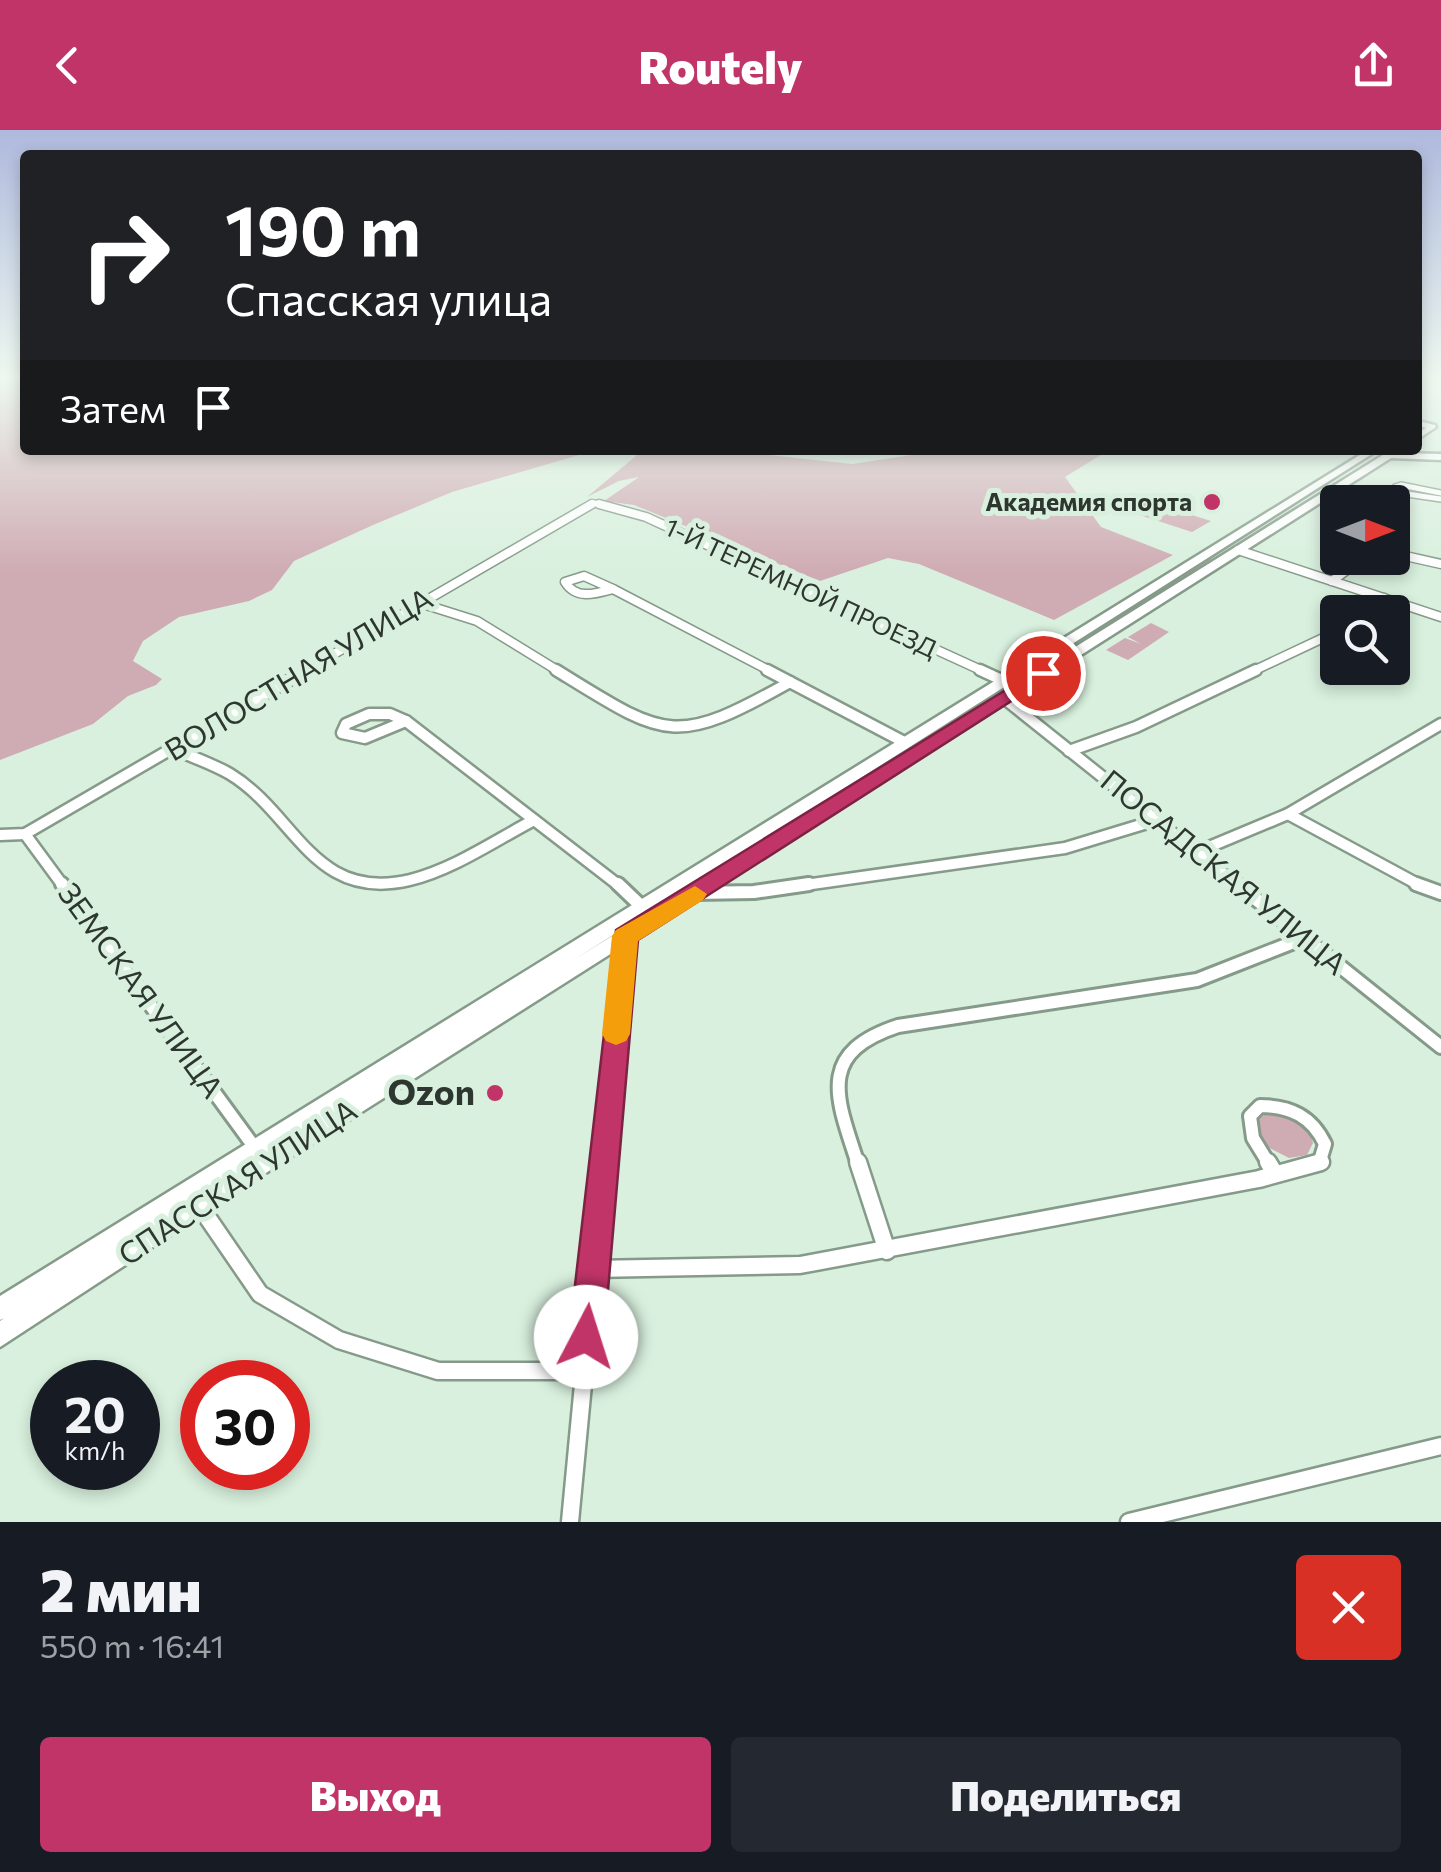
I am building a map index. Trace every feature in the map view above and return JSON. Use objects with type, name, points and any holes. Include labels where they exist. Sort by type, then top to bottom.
[{"type":"street","name":"СПАССКАЯ УЛИЦА","points":[[0,1335],[201,1208],[620,930],[641,906],[1377,455]]},
{"type":"street","points":[[1410,493],[1441,496]]},
{"type":"street","name":"ВОЛОСТНАЯ УЛИЦА","points":[[0,836],[25,834],[594,503]]},
{"type":"street","name":"1-Й ТЕРЕМНОЙ ПРОЕЗД","points":[[594,503],[646,517],[1004,681]]},
{"type":"street","name":"СПАССКАЯ УЛИЦА","points":[[0,1308],[255,1148],[620,930],[696,893],[1238,550],[1281,515]]},
{"type":"street","points":[[1238,550],[1375,595]]},
{"type":"street","points":[[1410,557],[1441,564]]},
{"type":"street","points":[[1332,581],[1340,575]]},
{"type":"street","points":[[612,589],[586,596],[568,588],[565,582],[584,576],[612,589],[904,742]]},
{"type":"street","points":[[420,603],[476,621],[632,717],[659,728],[694,728],[715,723],[790,682]]},
{"type":"street","points":[[1410,607],[1441,617]]},
{"type":"street","points":[[1069,750],[1136,728],[1320,640]]},
{"type":"street","name":"ПОСАДСКАЯ УЛИЦА","points":[[1005,700],[1441,1048]]},
{"type":"street","points":[[406,721],[366,738],[350,739],[342,733],[346,724],[374,712],[389,712],[406,721],[634,896],[641,906]]},
{"type":"street","points":[[1197,852],[1288,814],[1441,724]]},
{"type":"street","points":[[174,749],[232,775],[335,874],[354,882],[393,883],[420,877],[534,820]]},
{"type":"street","points":[[1288,814],[1409,882],[1441,893]]},
{"type":"street","points":[[696,893],[754,892],[1065,848],[1157,820]]},
{"type":"street","name":"ЗЕМСКАЯ УЛИЦА","points":[[25,834],[255,1148]]},
{"type":"street","points":[[570,1522],[620,930]]},
{"type":"street","points":[[887,1250],[837,1097],[840,1068],[856,1045],[898,1026],[1197,980],[1304,938]]},
{"type":"street","points":[[593,1269],[800,1265],[1259,1179],[1274,1172],[1320,1164],[1326,1155],[1326,1144],[1316,1127],[1301,1113],[1272,1105],[1248,1117],[1246,1128],[1253,1145],[1274,1172]]},
{"type":"street","points":[[201,1208],[260,1294],[339,1340],[438,1372],[584,1371]]},
{"type":"street","points":[[1130,1522],[1441,1446]]},
{"type":"shaded area","points":[[0,443],[20,443],[20,455],[579,455],[452,492],[294,561],[272,590],[249,601],[179,617],[143,641],[133,661],[162,679],[156,685],[128,696],[93,724],[0,760]]},
{"type":"shaded area","points":[[637,455],[770,455],[852,464],[912,455],[1101,455],[1065,477],[1101,527],[1173,555],[1054,620],[919,564],[888,558],[820,581],[634,505],[604,501],[639,477],[619,481],[587,497]]},
{"type":"shaded area","points":[[1135,497],[1211,521],[1192,532],[1115,507]]},
{"type":"shaded area","points":[[1208,557],[1213,559],[1018,682],[1012,680]]},
{"type":"shaded area","points":[[1151,623],[1169,632],[1128,660],[1106,650],[1125,638],[1141,644],[1128,637]]},
{"type":"shaded area","points":[[1270,1111],[1291,1117],[1307,1130],[1313,1143],[1307,1155],[1289,1158],[1262,1144],[1254,1122]]},
{"type":"slow traffic","points":[[616,1034],[625,936],[695,894]]},
{"type":"place","name":"Академия спорта","points":[[1212,502]]},
{"type":"place","name":"Ozon","points":[[495,1093]]},
{"type":"route","points":[[586,1337],[625,936],[1043,673]]}]
